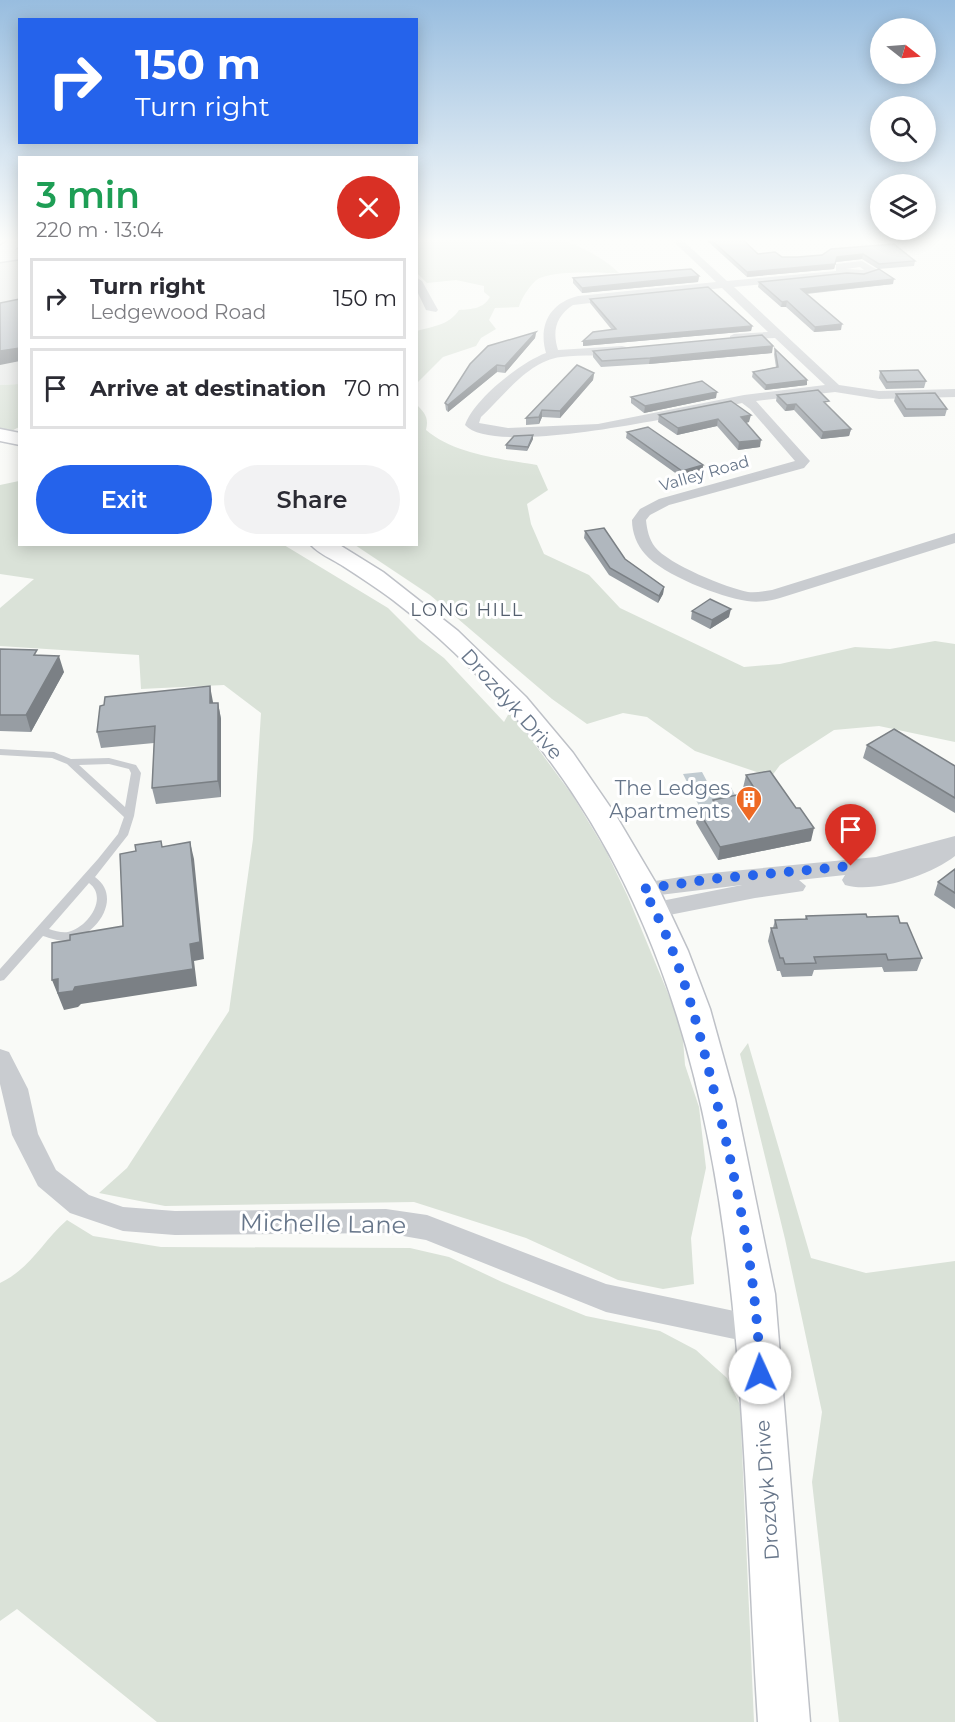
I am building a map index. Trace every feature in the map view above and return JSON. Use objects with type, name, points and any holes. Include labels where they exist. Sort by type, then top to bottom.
[{"type":"street","points":[[552,318],[549,345],[553,355]]},
{"type":"street","points":[[762,318],[835,388]]},
{"type":"street","points":[[721,340],[780,334]]},
{"type":"street","points":[[639,348],[553,355],[529,367],[475,416],[472,422],[475,428],[508,432],[598,428],[744,399],[835,388],[848,392],[884,395],[955,393]]},
{"type":"street","name":"Valley Road","points":[[744,399],[762,414],[803,460],[799,465],[664,502],[645,512],[639,519],[639,527],[642,539],[654,555],[734,594],[761,597],[774,595],[955,538]]},
{"type":"street","points":[[0,435],[18,439]]},
{"type":"street","name":"Drozdyk Drive","points":[[324,546],[380,582],[439,625],[491,675],[549,740],[596,807],[648,899],[673,952],[697,1022],[718,1103],[751,1271],[758,1330],[761,1407],[784,1722]]},
{"type":"street","points":[[648,899],[900,875],[932,863],[955,844]]},
{"type":"street","name":"Michelle Lane","points":[[0,1059],[15,1089],[25,1135],[47,1178],[80,1204],[123,1218],[175,1223],[386,1221],[427,1228],[606,1298],[758,1330]]},
{"type":"lane","points":[[0,752],[54,755],[70,762],[129,816]]},
{"type":"lane","points":[[0,977],[123,835],[129,816],[136,773],[133,767],[109,761],[70,762]]},
{"type":"lane","points":[[41,931],[67,937],[78,934],[88,926],[99,910],[104,895],[99,883],[88,877]]},
{"type":"shaded area","points":[[0,318],[18,318],[18,384],[0,385]]},
{"type":"shaded area","points":[[490,318],[496,329],[481,338],[476,346],[443,357],[418,382],[418,331],[451,319]]},
{"type":"shaded area","points":[[18,384],[18,428],[8,433],[0,431],[0,385]]},
{"type":"shaded area","points":[[418,406],[426,416],[426,430],[450,445],[478,454],[537,465],[548,490],[527,504],[531,524],[544,554],[589,575],[620,608],[744,667],[780,664],[855,647],[890,649],[935,641],[955,644],[955,742],[879,726],[834,730],[780,765],[771,777],[695,751],[647,717],[623,713],[587,724],[552,699],[430,595],[356,546],[418,546]]},
{"type":"shaded area","points":[[18,481],[18,546],[286,546],[388,608],[419,639],[444,658],[504,722],[509,713],[519,723],[573,796],[606,851],[628,897],[682,1027],[685,1065],[699,1107],[706,1168],[691,1238],[694,1284],[663,1289],[618,1280],[526,1238],[414,1202],[165,1206],[99,1193],[127,1168],[229,1011],[253,839],[261,713],[224,685],[141,689],[139,655],[0,646],[0,608],[34,579],[0,574],[0,485]]},
{"type":"shaded area","points":[[702,772],[710,787],[729,784],[738,800],[699,806],[683,774]]},
{"type":"shaded area","points":[[748,1043],[811,1258],[866,1273],[955,1261],[955,1722],[839,1722],[812,1482],[822,1412],[785,1239],[740,1054]]},
{"type":"shaded area","points":[[67,1220],[93,1236],[161,1247],[410,1248],[449,1257],[502,1282],[586,1316],[660,1331],[696,1350],[727,1378],[740,1405],[754,1722],[157,1722],[17,1609],[0,1621],[0,1283],[20,1270]]},
{"type":"building","points":[[0,318],[18,318],[18,348],[0,351]]},
{"type":"building","points":[[607,318],[743,318],[752,326],[583,341],[593,332],[616,329]]},
{"type":"building","points":[[806,318],[835,318],[842,324],[815,327]]},
{"type":"building","points":[[536,332],[505,366],[497,365],[448,405],[445,403],[470,364],[488,346]]},
{"type":"building","points":[[762,335],[773,346],[602,361],[593,351]]},
{"type":"building","points":[[775,349],[807,380],[766,385],[753,372],[778,367]]},
{"type":"building","points":[[577,365],[594,373],[560,411],[542,410],[539,417],[526,418]]},
{"type":"building","points":[[918,370],[926,381],[887,382],[880,371]]},
{"type":"building","points":[[702,381],[717,392],[645,406],[631,397]]},
{"type":"building","points":[[818,390],[829,401],[824,402],[851,429],[823,432],[796,404],[787,405],[777,395]]},
{"type":"building","points":[[935,393],[947,409],[906,409],[896,394]]},
{"type":"building","points":[[731,401],[751,415],[741,417],[761,440],[739,442],[718,419],[678,428],[659,415]]},
{"type":"building","points":[[648,427],[703,465],[682,471],[627,432]]},
{"type":"building","points":[[533,435],[528,447],[506,445],[514,436]]},
{"type":"building","points":[[604,528],[625,559],[664,587],[659,596],[610,568],[585,531]]},
{"type":"building","points":[[710,599],[731,609],[712,620],[692,611]]},
{"type":"building","points":[[0,649],[37,650],[34,655],[59,656],[26,715],[0,715]]},
{"type":"building","points":[[210,686],[210,703],[218,703],[218,781],[152,788],[155,726],[97,732],[100,706],[104,705],[105,697]]},
{"type":"building","points":[[894,729],[955,766],[955,798],[867,745]]},
{"type":"building","name":"The Ledges Apartments","points":[[770,771],[796,808],[800,808],[814,828],[720,847],[698,810],[718,807],[713,800],[756,791],[746,775]]},
{"type":"building","points":[[161,841],[162,847],[190,842],[200,942],[190,944],[193,969],[75,987],[73,991],[58,993],[58,979],[52,980],[52,943],[70,940],[70,935],[123,926],[120,854],[136,851],[135,845]]},
{"type":"building","points":[[955,869],[955,893],[938,882]]},
{"type":"building","points":[[866,914],[867,917],[898,916],[900,923],[907,923],[922,958],[888,960],[886,954],[814,957],[816,963],[785,964],[783,958],[780,958],[771,928],[777,928],[775,920],[807,919],[806,916]]},
{"type":"place","name":"The Ledges Apartments","points":[[749,822]]},
{"type":"district","name":"LONG HILL","points":[[467,610]]},
{"type":"route","points":[[760,1373],[751,1271],[726,1136],[697,1022],[673,952],[643,889],[712,879],[851,866]]}]
